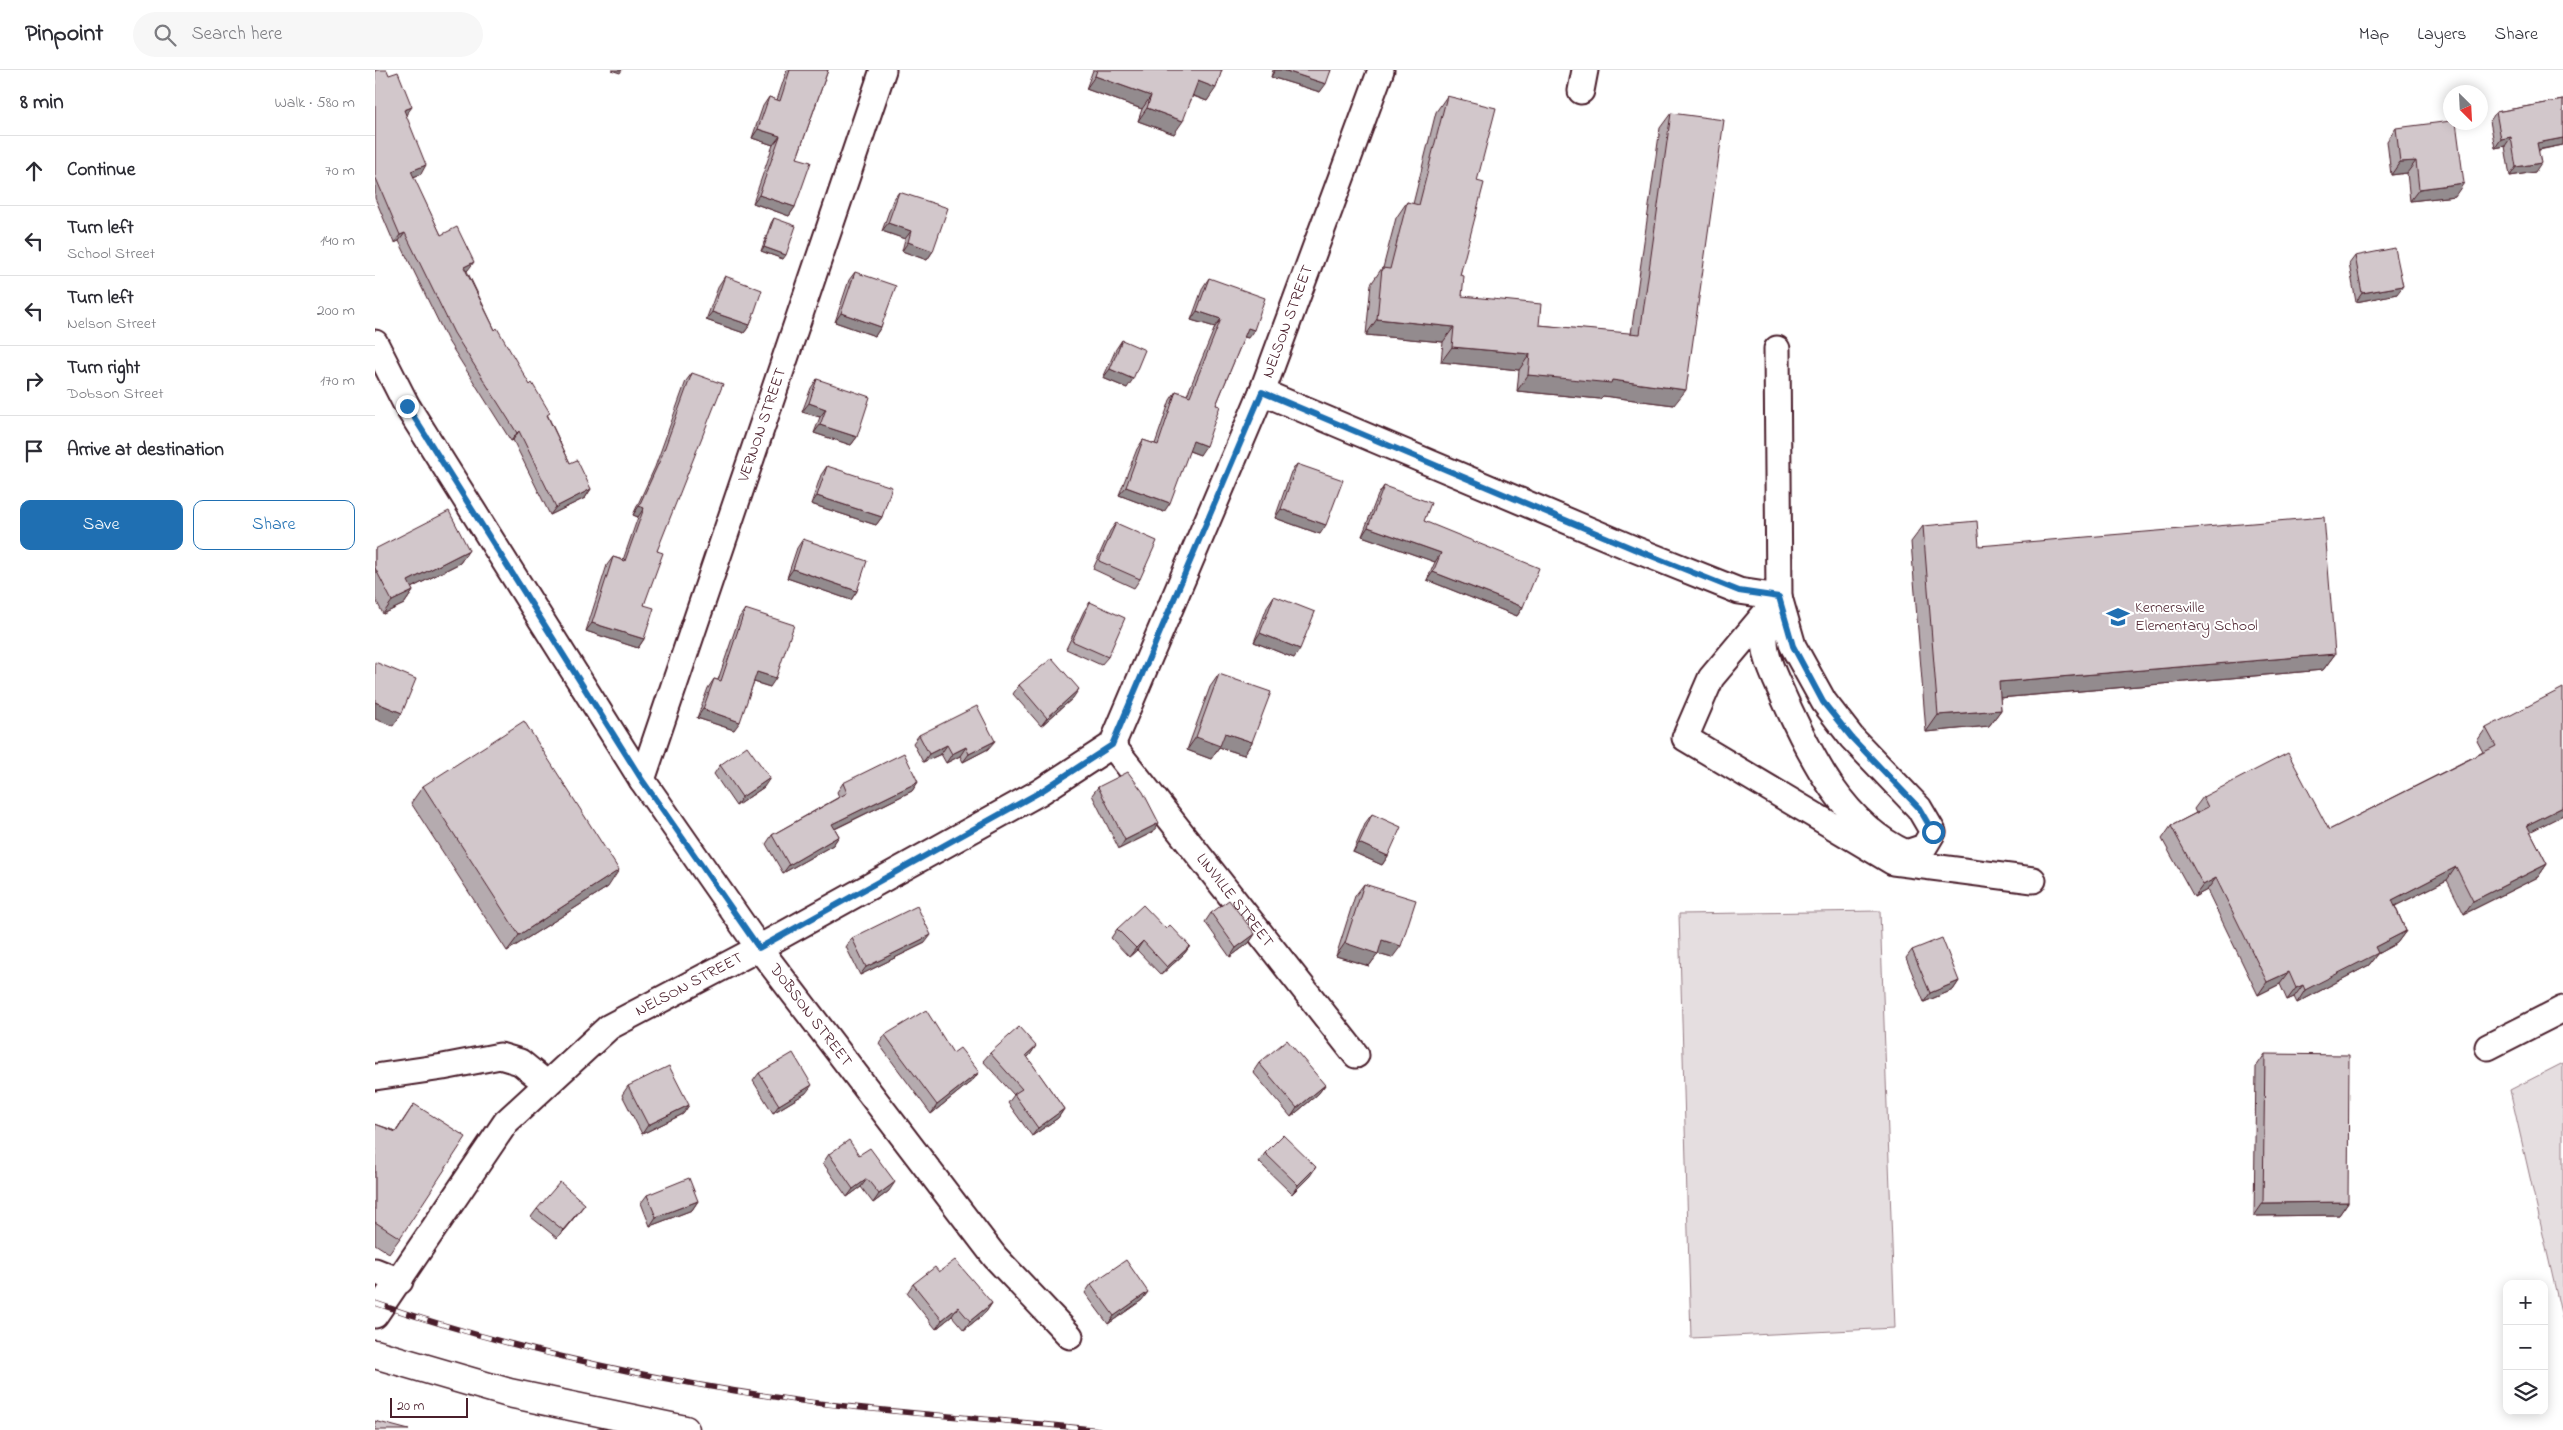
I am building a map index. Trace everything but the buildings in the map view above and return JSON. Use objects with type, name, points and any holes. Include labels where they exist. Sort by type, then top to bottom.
[{"type":"main road","points":[[375,1354],[509,1393],[685,1430]]},
{"type":"street","name":"VERNON STREET","points":[[642,780],[883,70]]},
{"type":"street","name":"NELSON STREET","points":[[375,1315],[400,1281],[506,1122],[609,1027],[759,948],[1040,792],[1112,745],[1262,392],[1381,70]]},
{"type":"street","name":"DOBSON STREET","points":[[375,343],[407,406],[642,780],[759,948],[995,1257],[1070,1336]]},
{"type":"street","points":[[1777,349],[1779,597],[1793,646],[1823,702],[1852,738],[1919,808],[1933,832],[1924,847],[1906,853],[1885,844],[1848,810],[1808,751],[1772,669],[1765,639],[1779,597]]},
{"type":"street","points":[[1262,392],[1634,549],[1739,591],[1779,597]]},
{"type":"street","points":[[1779,597],[1711,678],[1685,738],[1893,862],[2033,880]]},
{"type":"street","name":"LINVILLE STREET","points":[[1112,745],[1356,1055]]},
{"type":"street","points":[[2488,1047],[2563,1009]]},
{"type":"street","points":[[375,1077],[500,1056],[520,1062],[547,1084]]},
{"type":"street","points":[[375,1270],[400,1281]]},
{"type":"shaded area","points":[[1880,911],[1895,1328],[1691,1338],[1679,914]]},
{"type":"shaded area","points":[[2563,1063],[2563,1322],[2510,1090]]},
{"type":"railway","points":[[375,1303],[427,1320],[533,1349],[640,1374],[694,1384],[839,1406],[1099,1430]]},
{"type":"place","name":"Kernersville Elementary School","points":[[2118,617]]},
{"type":"route","points":[[407,406],[642,780],[759,948],[1040,792],[1112,745],[1262,392],[1634,549],[1739,591],[1779,597],[1793,646],[1823,702],[1852,738],[1919,808],[1933,832]]}]
